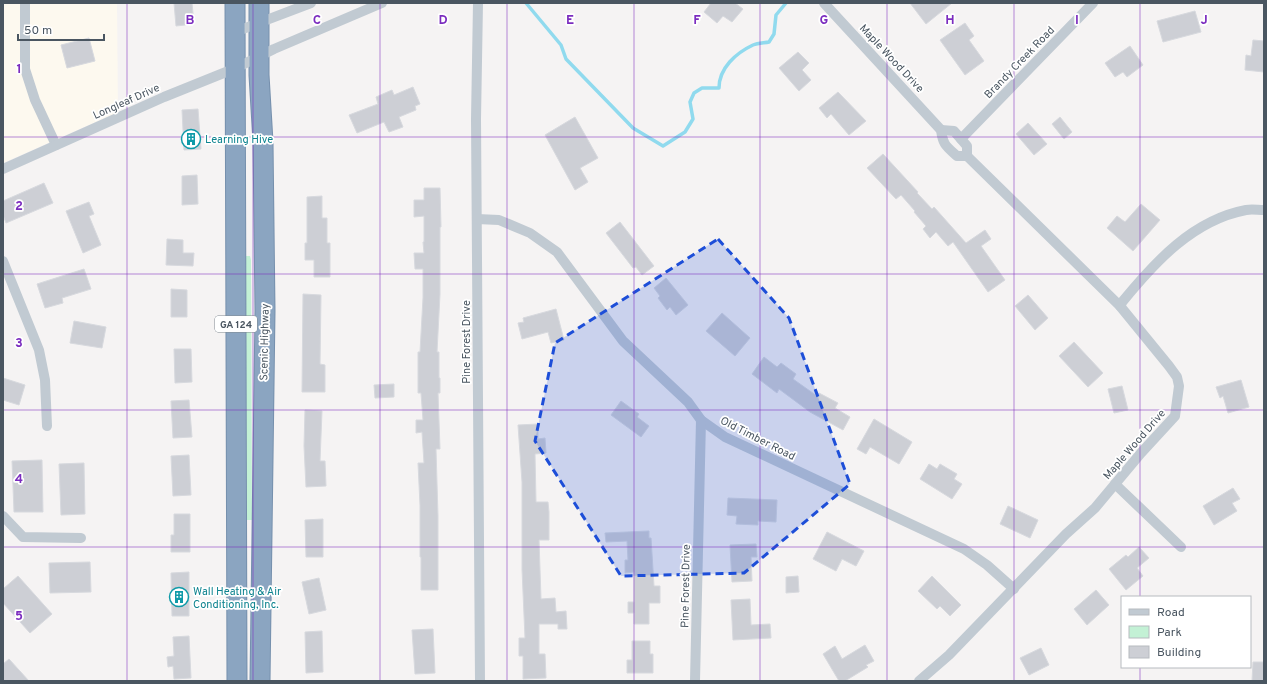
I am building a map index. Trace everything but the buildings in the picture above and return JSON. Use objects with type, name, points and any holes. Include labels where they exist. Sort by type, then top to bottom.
[{"type":"highway","name":"GA 124","points":[[235,3],[237,681]]},
{"type":"highway","name":"Scenic Highway","points":[[259,3],[259,57],[263,142],[265,312],[260,681]]},
{"type":"street","points":[[25,3],[25,69],[35,100],[56,145]]},
{"type":"street","points":[[236,32],[311,3]]},
{"type":"street","points":[[259,57],[382,3]]},
{"type":"street","name":"Pine Forest Drive","points":[[478,3],[476,119],[480,681]]},
{"type":"street","name":"Maple Wood Drive","points":[[824,3],[941,130],[943,142],[950,150],[957,156],[967,156],[1120,306],[1169,366],[1177,377],[1179,386],[1175,416],[1095,508],[1066,534],[949,655],[919,681]]},
{"type":"street","name":"Brandy Creek Road","points":[[961,139],[1093,3]]},
{"type":"street","name":"Longleaf Drive","points":[[3,168],[259,57]]},
{"type":"street","name":"Maple Wood Drive","points":[[941,130],[954,131],[967,146],[967,156]]},
{"type":"street","points":[[1120,306],[1122,301],[1151,268],[1194,230],[1221,216],[1247,210],[1264,210]]},
{"type":"street","name":"Old Timber Road","points":[[477,219],[499,220],[530,234],[556,252],[623,341],[688,402],[701,420],[725,437],[964,549],[987,565],[1014,589]]},
{"type":"street","points":[[3,261],[39,350],[45,380],[47,426]]},
{"type":"street","name":"Pine Forest Drive","points":[[694,681],[701,420]]},
{"type":"street","points":[[1115,484],[1181,547]]},
{"type":"street","points":[[3,516],[23,537],[82,538]]},
{"type":"highlighted area","points":[[718,239],[789,318],[850,484],[744,573],[621,576],[535,441],[555,343]]},
{"type":"shaded area","points":[[3,3],[117,3],[118,112],[3,163]]},
{"type":"green space","points":[[243,256],[250,256],[251,260],[252,520],[244,520]]},
{"type":"waterway","points":[[526,3],[561,45],[566,59],[633,128],[663,146],[685,132],[693,119],[690,102],[694,93],[702,88],[719,88],[725,68],[735,57],[753,45],[769,42],[774,34],[776,15],[786,3]]},
{"type":"place","name":"Learning Hive","points":[[191,139]]},
{"type":"place","name":"Wall Heating & Air Conditioning, Inc.","points":[[179,597]]}]
